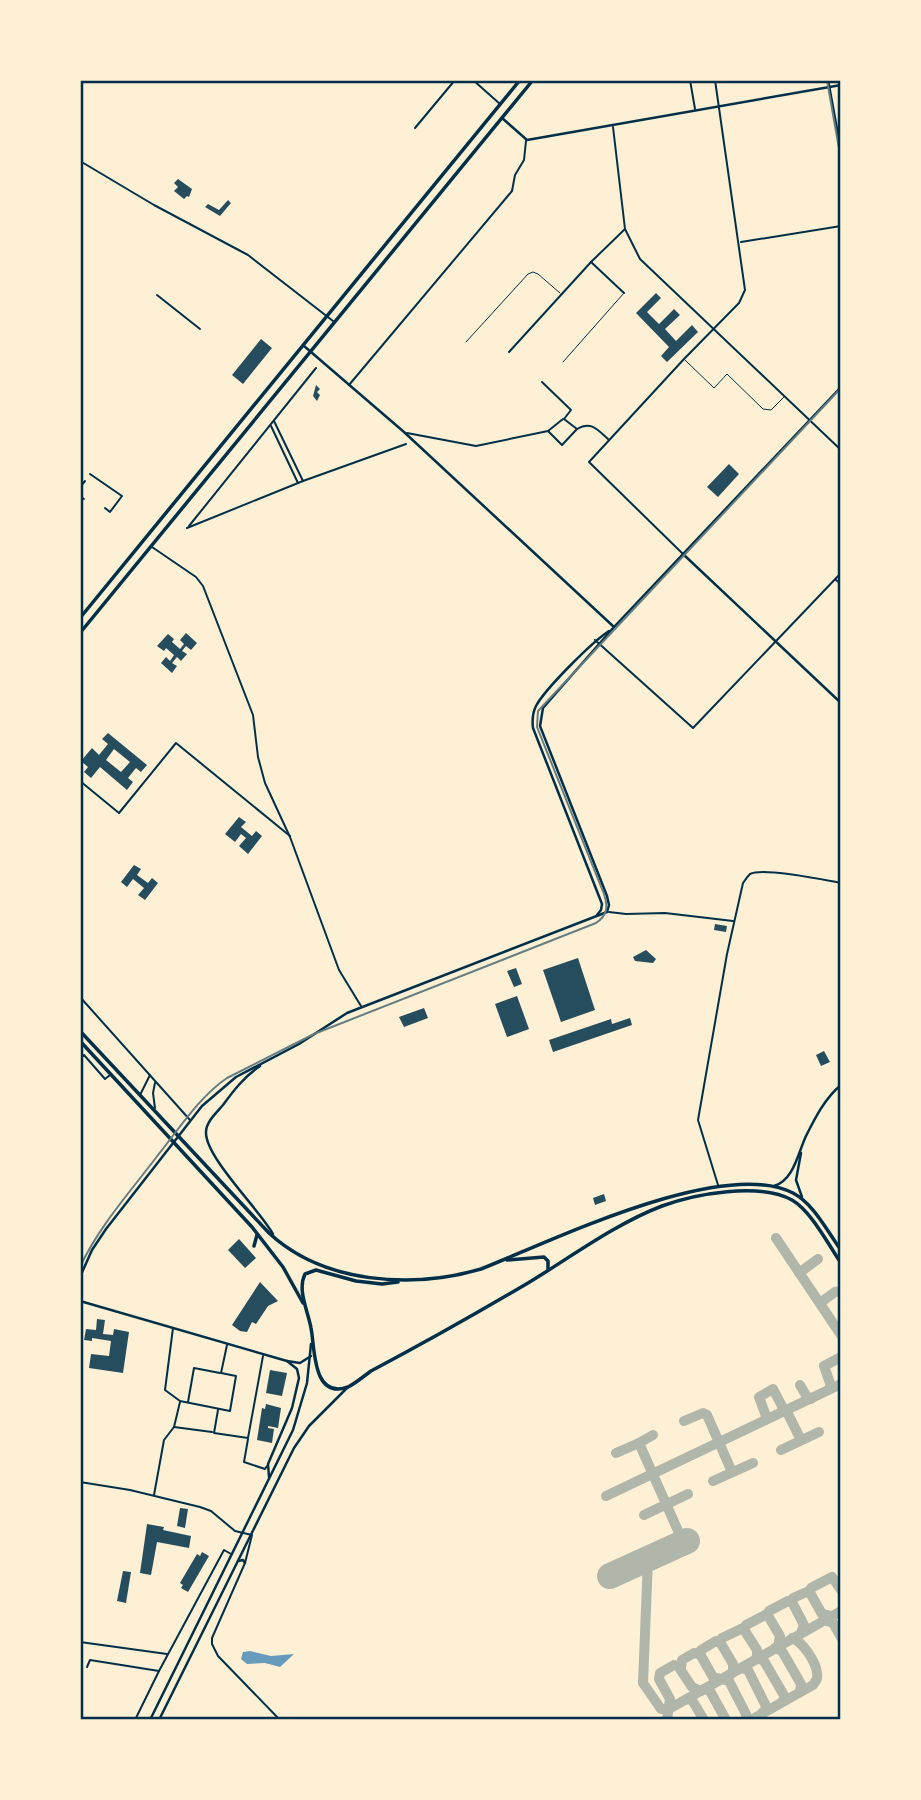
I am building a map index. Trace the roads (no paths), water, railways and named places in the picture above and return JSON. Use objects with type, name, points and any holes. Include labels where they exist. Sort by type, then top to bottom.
[{"type":"main road","points":[[80,618],[520,80]]},
{"type":"main road","points":[[80,633],[533,80]]},
{"type":"main road","points":[[828,80],[841,151]]},
{"type":"main road","points":[[502,118],[527,140],[841,85]]},
{"type":"main road","points":[[304,346],[404,432],[614,627]]},
{"type":"main road","points":[[80,1278],[99,1239],[190,1121],[213,1096],[236,1077],[299,1044],[346,1013],[607,912],[607,896],[540,721],[546,704],[614,627],[841,387]]},
{"type":"main road","points":[[683,554],[841,703]]},
{"type":"main road","points":[[596,917],[601,912],[601,904],[532,722],[534,710],[540,701],[595,640],[614,627]]},
{"type":"main road","points":[[80,1031],[277,1240],[288,1250],[335,1270],[376,1278],[409,1280],[436,1279],[466,1273],[658,1199],[718,1187],[752,1184],[774,1186],[804,1200]]},
{"type":"main road","points":[[80,1041],[252,1227],[283,1267],[306,1308]]},
{"type":"main road","points":[[270,1060],[246,1076],[226,1100],[208,1124],[206,1137],[228,1175],[277,1240]]},
{"type":"main road","points":[[774,1186],[782,1184],[790,1174],[806,1136],[826,1101],[841,1084]]},
{"type":"main road","points":[[213,1096],[224,1091],[227,1093],[226,1100]]},
{"type":"main road","points":[[140,1107],[145,1102]]},
{"type":"main road","points":[[806,1136],[796,1174],[797,1188],[841,1250]]},
{"type":"main road","points":[[159,1720],[299,1439],[351,1385],[371,1371],[620,1228],[665,1205],[694,1198],[743,1191],[785,1197],[803,1209],[841,1263]]},
{"type":"main road","points":[[226,1200],[226,1207]]},
{"type":"main road","points":[[252,1227],[257,1237],[254,1247]]},
{"type":"main road","points":[[504,1260],[544,1257],[549,1263],[547,1271]]},
{"type":"main road","points":[[351,1385],[333,1387],[319,1377],[302,1280],[305,1274],[316,1270],[347,1280],[382,1284],[409,1280]]},
{"type":"main road","points":[[80,1301],[287,1362],[300,1363],[311,1356]]},
{"type":"main road","points":[[150,1720],[297,1421],[308,1381],[312,1330]]},
{"type":"main road","points":[[269,1477],[268,1464],[292,1408],[299,1378],[297,1369],[287,1362]]},
{"type":"main road","points":[[238,1561],[243,1560],[245,1563]]},
{"type":"street","points":[[415,128],[455,80]]},
{"type":"street","points":[[473,80],[500,104]]},
{"type":"street","points":[[690,80],[695,110]]},
{"type":"street","points":[[683,554],[589,462],[743,297],[746,283],[715,80]]},
{"type":"street","points":[[612,126],[625,229],[640,259],[841,450]]},
{"type":"street","points":[[349,386],[512,191],[515,176],[524,160],[527,140]]},
{"type":"street","points":[[80,162],[248,255],[335,323]]},
{"type":"street","points":[[740,242],[841,226]]},
{"type":"street","points":[[509,352],[625,229]]},
{"type":"street","points":[[591,262],[624,293]]},
{"type":"street","points":[[157,295],[200,329]]},
{"type":"street","points":[[316,368],[187,528],[303,481],[406,444]]},
{"type":"street","points":[[404,432],[476,446],[548,431],[571,410],[542,382]]},
{"type":"street","points":[[564,419],[577,429]]},
{"type":"street","points":[[274,420],[303,481]]},
{"type":"street","points":[[270,425],[299,484]]},
{"type":"street","points":[[548,431],[562,444],[577,429],[591,425],[609,439]]},
{"type":"street","points":[[90,474],[122,496],[110,512],[105,508]]},
{"type":"street","points":[[80,487],[85,481]]},
{"type":"street","points":[[80,496],[84,499]]},
{"type":"street","points":[[151,546],[196,577],[203,586],[253,715],[258,757],[265,783],[290,837],[339,970],[361,1007]]},
{"type":"street","points":[[595,640],[693,728],[841,573]]},
{"type":"street","points":[[835,579],[841,584]]},
{"type":"street","points":[[80,781],[119,813],[176,743],[290,837]]},
{"type":"street","points":[[718,1187],[698,1120],[743,883],[749,875],[757,873],[785,874],[841,883]]},
{"type":"street","points":[[607,912],[665,913],[734,921]]},
{"type":"street","points":[[80,997],[190,1121]]},
{"type":"street","points":[[80,1059],[84,1055],[105,1079],[111,1074]]},
{"type":"street","points":[[139,1095],[151,1074]]},
{"type":"street","points":[[155,1080],[153,1093],[156,1113]]},
{"type":"street","points":[[173,1327],[165,1390],[180,1401],[188,1403],[230,1411],[236,1376],[194,1368],[188,1403]]},
{"type":"street","points":[[221,1373],[227,1344]]},
{"type":"street","points":[[263,1355],[244,1462],[265,1469],[268,1464]]},
{"type":"street","points":[[154,1496],[164,1440],[174,1427],[180,1401]]},
{"type":"street","points":[[214,1433],[219,1409]]},
{"type":"street","points":[[174,1427],[248,1438]]},
{"type":"street","points":[[80,1482],[154,1496],[211,1511],[235,1531],[252,1535],[245,1563],[215,1629],[212,1644],[218,1656],[280,1720]]},
{"type":"street","points":[[135,1720],[224,1550],[232,1555]]},
{"type":"street","points":[[80,1642],[168,1655]]},
{"type":"street","points":[[87,1667],[90,1660],[159,1671]]},
{"type":"lane","points":[[466,342],[528,274],[538,274],[562,295]]},
{"type":"lane","points":[[563,362],[624,293]]},
{"type":"lane","points":[[684,359],[714,388],[727,374],[764,409],[771,410],[784,397]]},
{"type":"water","points":[[243,1652],[271,1656],[294,1654],[280,1667],[265,1663],[247,1664],[241,1659]]},
{"type":"tram line","points":[[827,80],[841,160]]},
{"type":"tram line","points":[[80,1267],[106,1223],[182,1124],[207,1094],[227,1078],[314,1034],[596,923],[603,917],[606,906],[604,894],[537,727],[538,711],[841,388]]}]
